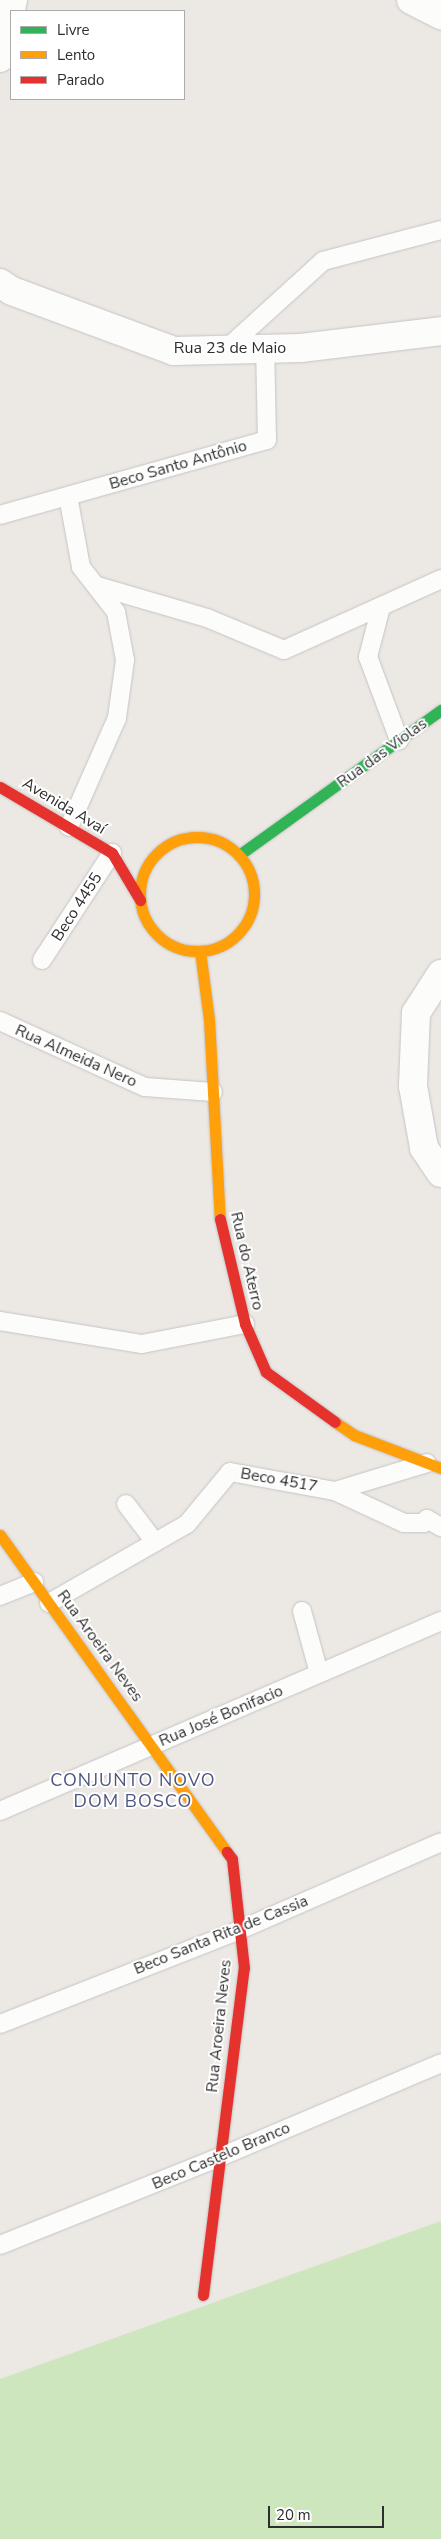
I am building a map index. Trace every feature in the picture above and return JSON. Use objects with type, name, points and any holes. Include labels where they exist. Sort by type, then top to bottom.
[{"type":"street","points":[[0,58],[12,0]]},
{"type":"street","points":[[411,0],[441,15]]},
{"type":"street","name":"Rua 23 de Maio","points":[[0,283],[12,291],[174,351],[301,348],[441,331]]},
{"type":"street","name":"Rua das Violas","points":[[239,855],[441,710]]},
{"type":"street","name":"Avenida Avaí","points":[[0,787],[69,827],[120,852],[140,900]]},
{"type":"street","name":"Rua das Violas","points":[[283,838],[323,796]]},
{"type":"street","points":[[146,850],[163,848],[181,839],[202,837],[222,843],[239,855],[254,870],[254,895],[250,916],[238,934],[221,946],[200,951],[183,949],[160,936],[145,916],[140,900],[142,880],[150,862],[163,848]]},
{"type":"street","name":"Rua do Aterro","points":[[200,951],[209,1019],[219,1215],[245,1324],[266,1372],[354,1435],[434,1465]]},
{"type":"street","points":[[441,974],[416,1012],[413,1086],[424,1148],[441,1173]]},
{"type":"street","name":"Rua Aroeira Neves","points":[[0,1535],[153,1746],[232,1859],[244,1968],[203,2295]]},
{"type":"lane","points":[[225,350],[323,261],[441,230]]},
{"type":"lane","name":"Beco Santo Antônio","points":[[0,515],[268,440],[264,348]]},
{"type":"lane","points":[[68,496],[81,567],[116,612],[125,660],[117,718],[69,827]]},
{"type":"lane","points":[[97,586],[207,618],[284,650],[441,579]]},
{"type":"lane","points":[[382,607],[368,657],[400,740]]},
{"type":"lane","name":"Beco 4455","points":[[42,960],[120,852]]},
{"type":"lane","name":"Rua Almeida Nero","points":[[0,1021],[145,1087],[213,1092]]},
{"type":"lane","points":[[0,1321],[142,1344],[245,1324]]},
{"type":"lane","name":"Beco 4517","points":[[49,1603],[187,1524],[230,1472],[335,1491],[434,1465]]},
{"type":"lane","points":[[335,1491],[404,1523],[424,1524],[427,1519],[441,1527]]},
{"type":"lane","points":[[126,1504],[155,1542]]},
{"type":"lane","points":[[0,1596],[34,1582]]},
{"type":"lane","points":[[302,1611],[319,1674]]},
{"type":"lane","name":"Rua José Bonifacio","points":[[0,1811],[441,1621]]},
{"type":"lane","name":"Beco Santa Rita de Cassia","points":[[0,2024],[240,1930],[441,1842]]},
{"type":"lane","name":"Beco Castelo Branco","points":[[0,2245],[220,2157],[441,2063]]},
{"type":"green space","points":[[441,2221],[441,2539],[0,2539],[0,2379]]},
{"type":"traffic: fast","points":[[239,855],[441,710]]},
{"type":"traffic: slow","points":[[197,837],[219,842],[237,854],[249,872],[254,894],[249,916],[237,934],[219,946],[197,951],[175,946],[157,934],[145,916],[140,894],[145,872],[157,854],[175,842],[197,837]]},
{"type":"traffic: slow","points":[[200,951],[209,1019],[220,1219]]},
{"type":"traffic: slow","points":[[335,1422],[354,1435],[441,1468]]},
{"type":"traffic: slow","points":[[0,1535],[227,1852]]},
{"type":"traffic: jam","points":[[0,787],[112,853],[140,900]]},
{"type":"traffic: jam","points":[[220,1219],[245,1324],[266,1372],[335,1422]]},
{"type":"traffic: jam","points":[[203,2295],[244,1968],[232,1859],[227,1852]]},
{"type":"district","name":"CONJUNTO NOVO DOM BOSCO","points":[[133,1791]]}]
